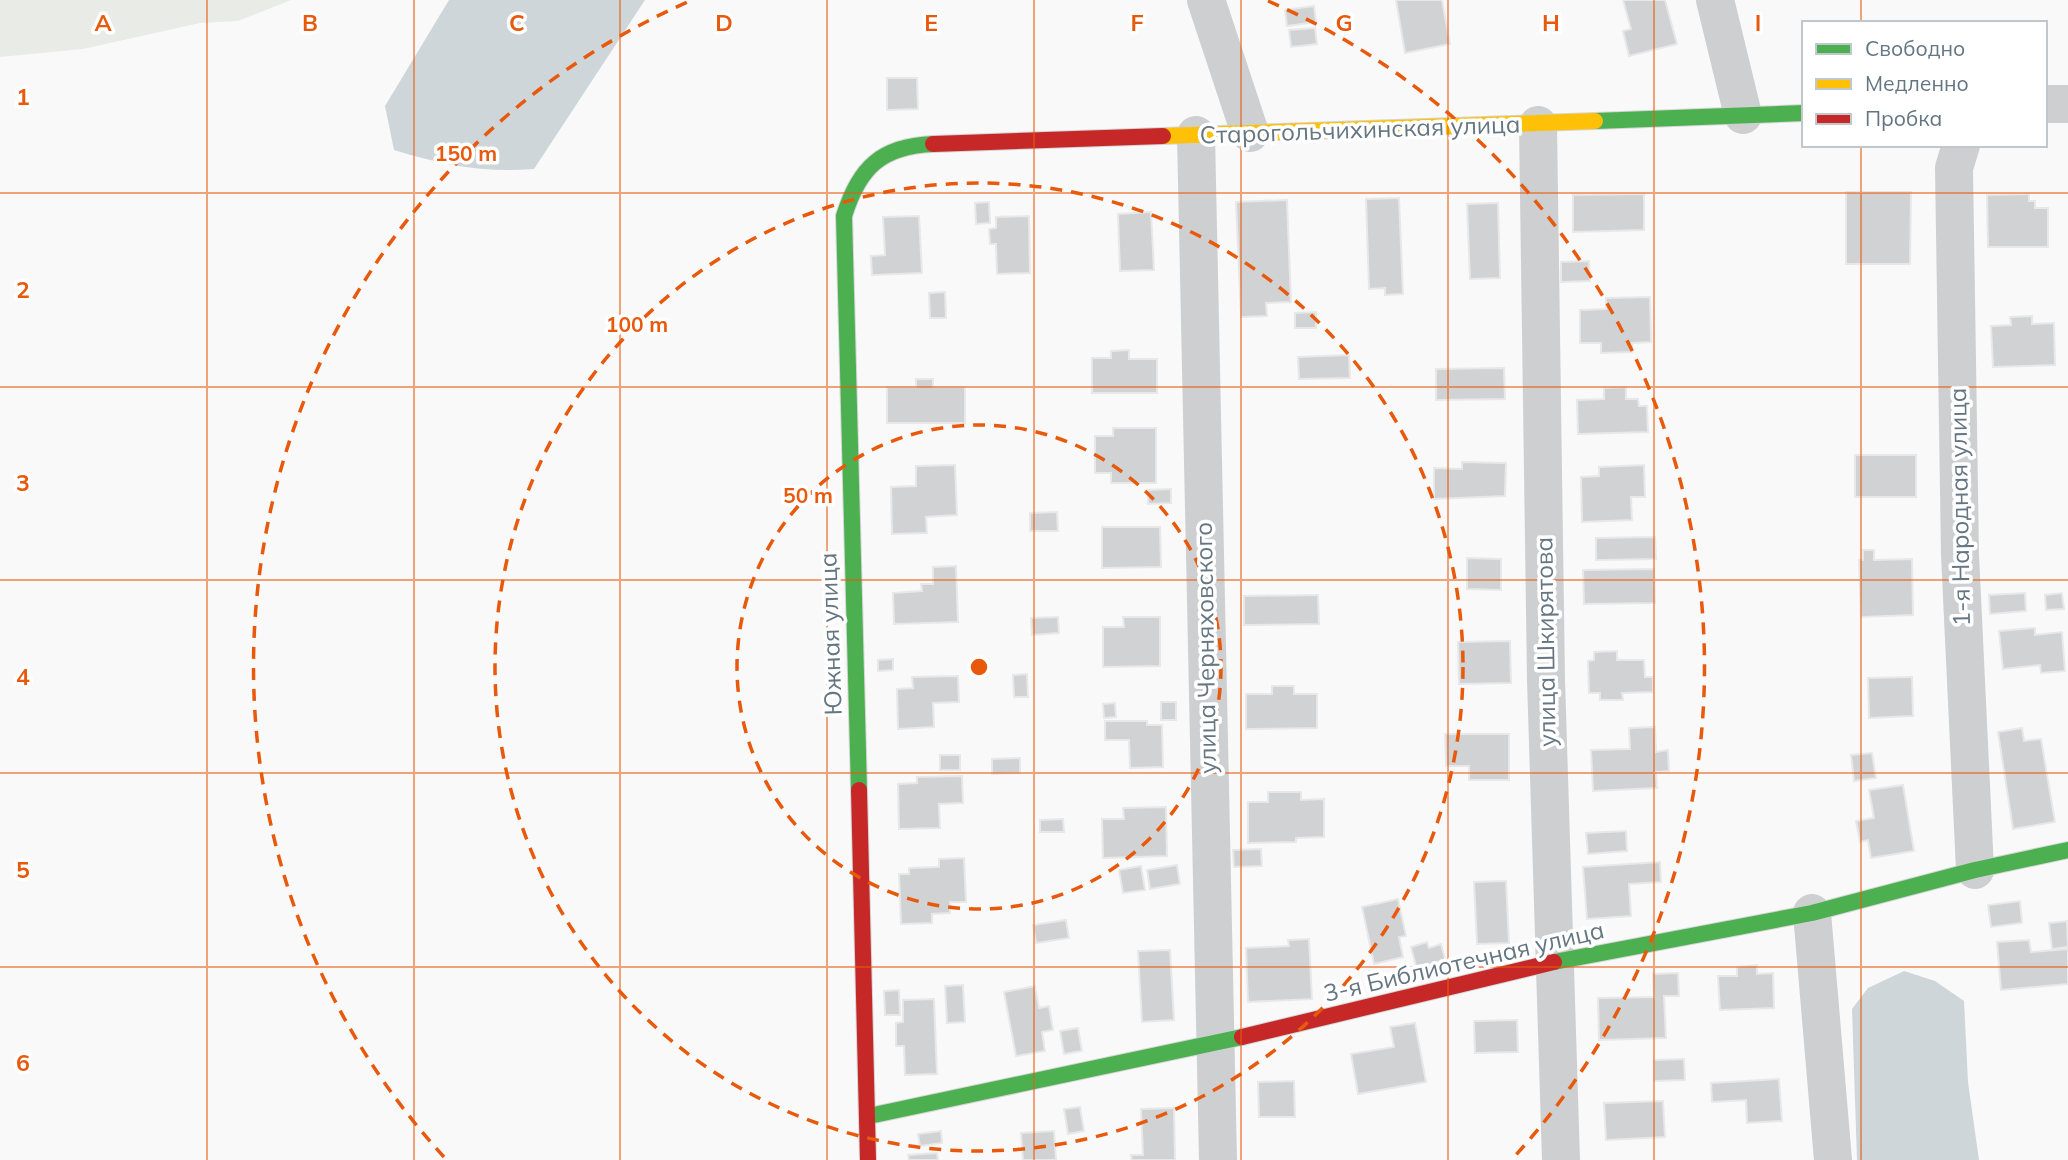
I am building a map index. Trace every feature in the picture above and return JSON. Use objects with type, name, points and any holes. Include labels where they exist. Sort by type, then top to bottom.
[{"type":"street","points":[[1206,0],[1250,133]]},
{"type":"street","points":[[1715,0],[1743,115]]},
{"type":"street","points":[[2047,104],[2068,104]]},
{"type":"street","name":"Старогольчихинская улица","points":[[916,145],[1538,125],[1802,113]]},
{"type":"street","name":"улица Шкирятова","points":[[1538,125],[1546,680],[1562,1160]]},
{"type":"street","name":"улица Черняховского","points":[[1196,135],[1218,1160]]},
{"type":"street","name":"Южная улица","points":[[868,1160],[869,1116],[852,617],[844,216],[852,187],[870,165],[890,151],[916,145]]},
{"type":"street","name":"1-я Народная улица","points":[[1960,147],[1954,169],[1959,528],[1975,870]]},
{"type":"street","name":"3-я Библиотечная улица","points":[[869,1116],[1216,1043],[1556,962],[1812,913],[1975,870],[2068,850]]},
{"type":"street","points":[[1812,913],[1833,1160]]},
{"type":"shaded area","points":[[0,0],[291,0],[238,21],[200,23],[83,49],[0,57]]},
{"type":"shaded area","points":[[449,0],[645,0],[534,169],[498,170],[463,167],[394,150],[385,106]]},
{"type":"shaded area","points":[[1904,971],[1935,981],[1964,1001],[1968,1082],[1979,1160],[1857,1160],[1852,1009],[1868,988]]},
{"type":"building","points":[[1396,0],[1442,0],[1450,44],[1405,53]]},
{"type":"building","points":[[1623,0],[1665,0],[1677,44],[1629,56],[1623,31],[1631,29]]},
{"type":"building","points":[[1314,6],[1316,22],[1287,26],[1285,10]]},
{"type":"building","points":[[1315,28],[1317,44],[1291,47],[1289,30]]},
{"type":"building","points":[[887,78],[917,78],[918,109],[887,110]]},
{"type":"building","points":[[1846,192],[1911,192],[1910,264],[1846,264]]},
{"type":"building","points":[[1644,194],[1644,230],[1573,232],[1573,195]]},
{"type":"building","points":[[2029,194],[2029,201],[2035,201],[2035,208],[2048,208],[2048,247],[1988,247],[1987,195]]},
{"type":"building","points":[[1399,198],[1403,294],[1385,295],[1385,288],[1369,289],[1366,199]]},
{"type":"building","points":[[1287,200],[1291,302],[1266,303],[1267,316],[1241,317],[1236,202]]},
{"type":"building","points":[[989,202],[990,223],[976,224],[975,203]]},
{"type":"building","points":[[1498,203],[1500,278],[1470,279],[1467,204]]},
{"type":"building","points":[[1151,212],[1154,270],[1120,271],[1118,214]]},
{"type":"building","points":[[919,216],[922,273],[872,275],[871,256],[885,255],[883,217]]},
{"type":"building","points":[[1029,216],[1030,273],[997,274],[996,244],[990,244],[989,229],[996,228],[996,217]]},
{"type":"building","points":[[1589,261],[1590,281],[1561,282],[1561,262]]},
{"type":"building","points":[[945,292],[946,318],[930,318],[929,293]]},
{"type":"building","points":[[1650,297],[1651,342],[1632,343],[1632,352],[1601,353],[1601,343],[1580,343],[1580,310],[1606,309],[1606,298]]},
{"type":"building","points":[[1316,312],[1316,328],[1295,328],[1295,313]]},
{"type":"building","points":[[2032,316],[2032,324],[2054,323],[2055,365],[1993,367],[1991,326],[2011,325],[2010,317]]},
{"type":"building","points":[[1129,350],[1129,359],[1157,359],[1157,393],[1092,393],[1092,358],[1111,358],[1111,351]]},
{"type":"building","points":[[1349,355],[1350,378],[1299,379],[1298,357]]},
{"type":"building","points":[[1504,368],[1505,399],[1436,400],[1436,369]]},
{"type":"building","points":[[916,379],[933,379],[933,387],[965,387],[965,423],[887,423],[887,387],[916,387]]},
{"type":"building","points":[[1626,387],[1626,399],[1638,399],[1639,406],[1647,406],[1648,432],[1578,434],[1577,400],[1604,399],[1604,388]]},
{"type":"building","points":[[1113,428],[1156,428],[1156,483],[1111,483],[1111,473],[1095,473],[1095,436],[1113,436]]},
{"type":"building","points":[[1855,455],[1916,455],[1916,497],[1855,497]]},
{"type":"building","points":[[1462,462],[1506,463],[1505,496],[1434,499],[1434,468],[1462,469]]},
{"type":"building","points":[[955,465],[957,515],[926,517],[927,533],[892,534],[891,487],[916,486],[916,466]]},
{"type":"building","points":[[1644,465],[1645,497],[1631,497],[1632,520],[1582,522],[1581,477],[1599,476],[1599,467]]},
{"type":"building","points":[[1171,489],[1171,503],[1148,504],[1148,490]]},
{"type":"building","points":[[1057,512],[1058,531],[1030,531],[1030,513]]},
{"type":"building","points":[[1102,527],[1160,527],[1161,567],[1102,568]]},
{"type":"building","points":[[1655,537],[1656,559],[1596,560],[1596,538]]},
{"type":"building","points":[[1863,550],[1874,550],[1874,560],[1912,559],[1913,615],[1861,617],[1859,560],[1863,560]]},
{"type":"building","points":[[1467,558],[1501,559],[1501,590],[1467,589]]},
{"type":"building","points":[[956,566],[958,622],[894,624],[893,593],[922,591],[921,584],[933,584],[933,567]]},
{"type":"building","points":[[1654,569],[1655,603],[1584,604],[1583,570]]},
{"type":"building","points":[[2025,593],[2026,611],[1990,614],[1989,595]]},
{"type":"building","points":[[2062,593],[2064,609],[2046,610],[2045,595]]},
{"type":"building","points":[[1318,595],[1319,624],[1244,625],[1244,596]]},
{"type":"building","points":[[1058,617],[1059,633],[1032,635],[1031,618]]},
{"type":"building","points":[[1123,617],[1160,617],[1160,666],[1103,667],[1103,627],[1124,627]]},
{"type":"building","points":[[2035,628],[2035,635],[2062,632],[2065,671],[2041,673],[2040,665],[2003,669],[1999,631]]},
{"type":"building","points":[[1510,641],[1511,683],[1459,684],[1458,642]]},
{"type":"building","points":[[1617,651],[1617,660],[1644,660],[1645,677],[1653,677],[1653,692],[1622,693],[1623,700],[1600,700],[1600,693],[1589,693],[1588,661],[1594,660],[1594,652]]},
{"type":"building","points":[[893,659],[893,670],[878,671],[878,660]]},
{"type":"building","points":[[1027,674],[1028,697],[1014,697],[1013,675]]},
{"type":"building","points":[[958,676],[959,702],[933,703],[934,727],[898,729],[897,689],[913,688],[912,677]]},
{"type":"building","points":[[1912,677],[1913,716],[1869,718],[1868,678]]},
{"type":"building","points":[[1272,686],[1294,686],[1294,694],[1317,694],[1317,728],[1246,729],[1246,694],[1272,694]]},
{"type":"building","points":[[1161,702],[1176,702],[1176,720],[1161,720]]},
{"type":"building","points":[[1115,703],[1116,717],[1104,718],[1103,704]]},
{"type":"building","points":[[1105,721],[1147,721],[1147,725],[1162,725],[1163,767],[1130,768],[1129,740],[1105,740]]},
{"type":"building","points":[[1655,727],[1656,752],[1668,750],[1669,771],[1656,772],[1657,788],[1593,791],[1591,750],[1630,749],[1629,728]]},
{"type":"building","points":[[2022,728],[2024,741],[2041,739],[2055,822],[2013,829],[1998,732]]},
{"type":"building","points":[[1445,734],[1509,734],[1509,780],[1469,780],[1469,766],[1446,766]]},
{"type":"building","points":[[1872,753],[1876,778],[1854,781],[1851,755]]},
{"type":"building","points":[[940,755],[960,755],[960,770],[940,770]]},
{"type":"building","points":[[1020,758],[1020,773],[992,774],[992,759]]},
{"type":"building","points":[[962,776],[963,803],[939,804],[940,828],[899,829],[898,784],[917,783],[917,777]]},
{"type":"building","points":[[1903,785],[1914,851],[1871,858],[1868,840],[1860,842],[1856,821],[1874,818],[1869,790]]},
{"type":"building","points":[[1268,792],[1301,792],[1301,800],[1324,799],[1324,837],[1296,838],[1296,842],[1248,843],[1248,802],[1268,802]]},
{"type":"building","points":[[1166,807],[1167,856],[1103,858],[1102,819],[1124,819],[1123,808]]},
{"type":"building","points":[[1063,819],[1064,832],[1040,832],[1040,820]]},
{"type":"building","points":[[1626,831],[1627,851],[1588,854],[1586,833]]},
{"type":"building","points":[[1261,849],[1262,866],[1234,867],[1233,850]]},
{"type":"building","points":[[964,858],[966,902],[950,902],[950,913],[932,914],[932,923],[901,924],[899,874],[909,874],[909,868],[939,867],[939,859]]},
{"type":"building","points":[[1660,862],[1661,882],[1629,884],[1631,916],[1587,919],[1583,867]]},
{"type":"building","points":[[1177,865],[1180,884],[1150,889],[1147,870]]},
{"type":"building","points":[[1141,866],[1145,890],[1123,893],[1119,870]]},
{"type":"building","points":[[1506,881],[1509,943],[1477,944],[1474,882]]},
{"type":"building","points":[[1398,899],[1406,936],[1399,937],[1403,957],[1374,964],[1362,907]]},
{"type":"building","points":[[2020,901],[2022,923],[1991,927],[1988,905]]},
{"type":"building","points":[[1066,920],[1069,938],[1036,943],[1033,925]]},
{"type":"building","points":[[2067,921],[2068,947],[2052,949],[2049,923]]},
{"type":"building","points":[[1309,939],[1312,999],[1248,1002],[1246,948],[1289,946],[1288,940]]},
{"type":"building","points":[[2029,940],[2031,952],[2068,949],[2068,984],[2001,990],[1997,942]]},
{"type":"building","points":[[1427,942],[1429,948],[1441,944],[1447,966],[1418,974],[1411,947]]},
{"type":"building","points":[[1170,950],[1174,1020],[1142,1022],[1138,951]]},
{"type":"building","points":[[1757,965],[1757,974],[1773,973],[1774,1008],[1720,1010],[1718,976],[1737,976],[1737,967]]},
{"type":"building","points":[[1678,973],[1679,996],[1664,996],[1666,1038],[1599,1040],[1598,998],[1654,997],[1653,974]]},
{"type":"building","points":[[963,985],[965,1022],[947,1023],[945,986]]},
{"type":"building","points":[[1035,986],[1039,1008],[1049,1006],[1053,1030],[1042,1032],[1045,1051],[1016,1056],[1004,992]]},
{"type":"building","points":[[899,990],[900,1015],[885,1015],[884,991]]},
{"type":"building","points":[[934,999],[937,1074],[905,1075],[904,1046],[896,1046],[896,1023],[903,1022],[903,1000]]},
{"type":"building","points":[[1517,1020],[1518,1052],[1475,1053],[1474,1021]]},
{"type":"building","points":[[1415,1023],[1426,1082],[1358,1094],[1351,1054],[1394,1047],[1390,1027]]},
{"type":"building","points":[[1078,1028],[1082,1051],[1064,1054],[1060,1031]]},
{"type":"building","points":[[1684,1059],[1685,1080],[1654,1081],[1654,1060]]},
{"type":"building","points":[[1779,1079],[1782,1121],[1747,1123],[1746,1100],[1712,1102],[1711,1083]]},
{"type":"building","points":[[1294,1081],[1295,1117],[1259,1117],[1258,1082]]},
{"type":"building","points":[[1663,1101],[1665,1137],[1606,1140],[1604,1103]]},
{"type":"building","points":[[1080,1107],[1084,1131],[1068,1134],[1064,1109]]},
{"type":"building","points":[[1174,1108],[1175,1160],[1132,1160],[1131,1155],[1143,1155],[1141,1109]]},
{"type":"building","points":[[941,1131],[942,1143],[920,1146],[918,1134]]},
{"type":"building","points":[[1054,1131],[1056,1160],[1023,1160],[1021,1133]]},
{"type":"building","points":[[937,1153],[938,1160],[909,1160],[908,1155]]},
{"type":"traffic: fast","points":[[1595,121],[1802,113]]},
{"type":"traffic: fast","points":[[859,790],[844,216],[857,185],[875,163],[899,149],[933,144]]},
{"type":"traffic: fast","points":[[1554,962],[1812,913],[1975,870],[2068,850]]},
{"type":"traffic: fast","points":[[869,1116],[1242,1037]]},
{"type":"traffic: slow","points":[[1163,136],[1595,121]]},
{"type":"traffic: jam","points":[[933,144],[1163,136]]},
{"type":"traffic: jam","points":[[859,790],[868,1160]]},
{"type":"traffic: jam","points":[[1242,1037],[1554,962]]}]
